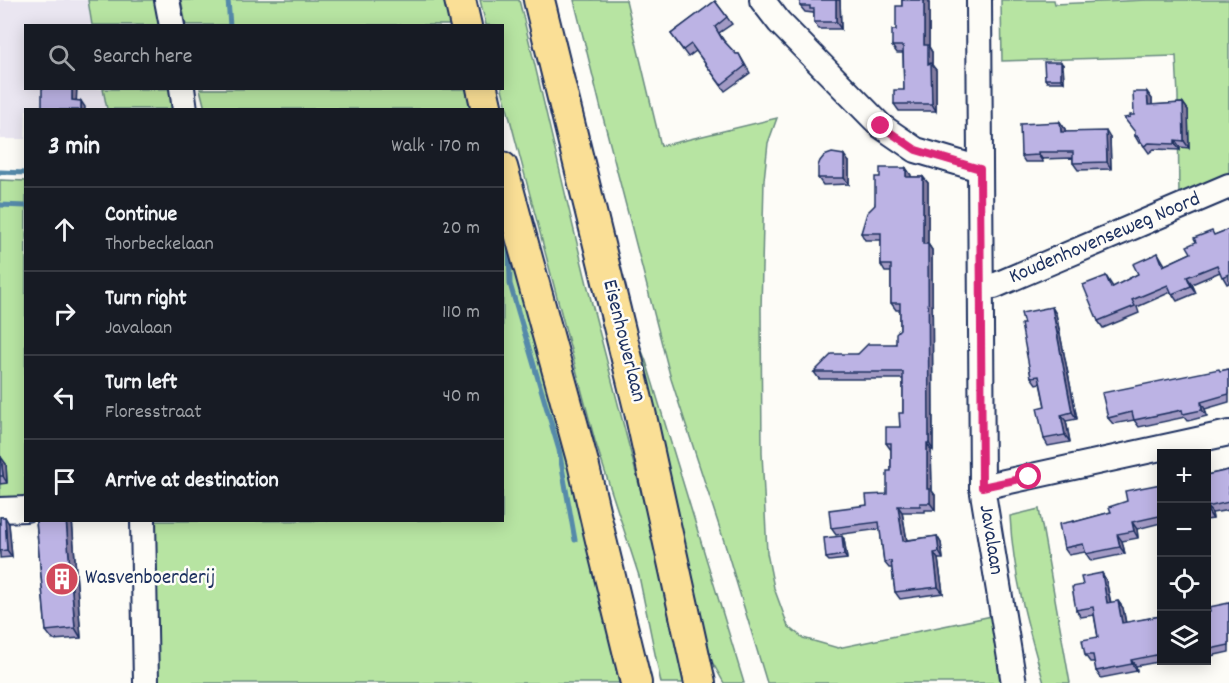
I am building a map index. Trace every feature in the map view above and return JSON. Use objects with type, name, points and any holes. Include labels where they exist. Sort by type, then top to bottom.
[{"type":"main road","points":[[460,0],[466,24]]},
{"type":"main road","name":"Eisenhowerlaan","points":[[539,0],[640,412],[700,683]]},
{"type":"main road","points":[[482,90],[487,108]]},
{"type":"main road","points":[[504,174],[583,463],[636,683]]},
{"type":"street","points":[[167,0],[172,24]]},
{"type":"street","points":[[762,0],[779,22],[881,126],[916,150],[980,169]]},
{"type":"street","name":"Javalaan","points":[[979,0],[982,487],[1014,683]]},
{"type":"street","points":[[182,90],[185,108]]},
{"type":"street","name":"Koudenhovenseweg Noord","points":[[981,285],[994,286],[1229,186]]},
{"type":"street","points":[[982,487],[1229,433]]},
{"type":"street","points":[[0,510],[24,508]]},
{"type":"street","points":[[144,522],[147,683]]},
{"type":"shaded area","points":[[0,0],[96,0],[99,24],[24,24],[24,90],[104,90],[106,108],[24,108],[24,139],[0,139]]},
{"type":"green space","points":[[88,0],[154,0],[159,24],[92,24]]},
{"type":"green space","points":[[181,0],[444,0],[450,24],[186,24]]},
{"type":"green space","points":[[480,0],[519,0],[591,300],[690,683],[661,683],[639,576],[595,441],[502,90],[504,24],[486,24]]},
{"type":"green space","points":[[574,0],[626,0],[661,146],[777,118],[768,143],[764,180],[761,310],[762,453],[767,553],[774,588],[788,626],[803,638],[838,648],[992,616],[1000,683],[767,683],[671,379]]},
{"type":"green space","points":[[1001,0],[1054,0],[1055,4],[1146,0],[1229,0],[1229,181],[1179,201],[1176,56],[1002,61]]},
{"type":"green space","points":[[103,90],[171,90],[175,108],[107,108]]},
{"type":"green space","points":[[200,90],[467,90],[472,108],[205,108]]},
{"type":"green space","points":[[0,180],[24,181],[24,502],[0,504]]},
{"type":"green space","points":[[504,226],[599,583],[619,683],[158,683],[155,522],[504,522]]},
{"type":"green space","points":[[622,301],[646,361],[744,683],[724,683],[701,642]]},
{"type":"green space","points":[[1039,509],[1070,683],[1044,683],[1018,580],[1010,516]]},
{"type":"building","points":[[800,0],[836,0],[836,22],[814,22],[814,9],[810,9],[810,6],[800,6]]},
{"type":"building","points":[[902,0],[924,0],[924,45],[928,45],[928,64],[931,63],[932,104],[894,104],[894,90],[904,90],[903,46],[892,46],[892,30],[896,30],[896,6],[902,6]]},
{"type":"building","points":[[715,1],[727,17],[715,27],[722,39],[736,54],[739,54],[745,66],[721,85],[691,44],[683,50],[671,34]]},
{"type":"building","points":[[1044,62],[1061,62],[1061,79],[1045,79]]},
{"type":"building","points":[[42,90],[72,90],[72,100],[81,101],[81,108],[42,108]]},
{"type":"building","points":[[1133,92],[1147,92],[1148,105],[1183,103],[1184,141],[1175,140],[1175,144],[1149,143],[1144,146],[1124,118],[1134,115]]},
{"type":"building","points":[[1060,122],[1061,132],[1106,131],[1107,162],[1073,163],[1073,152],[1038,152],[1038,155],[1021,156],[1020,124]]},
{"type":"building","points":[[832,153],[844,155],[844,178],[818,178],[820,161],[824,156]]},
{"type":"building","points":[[880,168],[906,168],[906,177],[923,177],[923,244],[928,244],[929,443],[927,443],[927,489],[930,489],[930,503],[920,503],[920,506],[898,506],[903,541],[937,536],[939,552],[934,553],[938,587],[895,592],[891,561],[884,562],[879,522],[831,528],[829,510],[867,505],[866,495],[887,494],[887,471],[891,471],[891,443],[886,443],[886,427],[900,427],[899,413],[903,413],[903,372],[814,372],[832,354],[858,354],[868,344],[896,344],[896,333],[900,329],[900,303],[891,303],[891,265],[881,265],[881,233],[861,233],[867,213],[875,205],[875,177],[880,177]]},
{"type":"building","points":[[1229,229],[1229,274],[1222,277],[1217,265],[1187,277],[1191,286],[1172,294],[1168,285],[1132,300],[1135,306],[1098,321],[1083,285],[1106,276],[1111,288],[1138,274],[1133,264],[1158,253],[1163,266],[1191,253],[1187,246],[1196,242],[1194,238],[1212,231],[1214,235]]},
{"type":"building","points":[[1052,307],[1072,412],[1061,415],[1065,435],[1044,439],[1037,408],[1045,406],[1039,376],[1031,377],[1021,313]]},
{"type":"building","points":[[1219,369],[1220,371],[1229,369],[1229,394],[1201,402],[1202,410],[1183,414],[1182,410],[1134,420],[1132,412],[1108,418],[1102,393]]},
{"type":"building","points":[[1,457],[3,476],[0,476]]},
{"type":"building","points":[[1229,470],[1229,502],[1211,506],[1211,474]]},
{"type":"building","points":[[1157,485],[1157,516],[1132,522],[1134,531],[1117,534],[1120,547],[1086,554],[1083,544],[1064,548],[1059,524],[1111,512],[1109,507],[1127,501],[1125,491]]},
{"type":"building","points":[[0,517],[5,517],[7,550],[0,551]]},
{"type":"building","name":"Wasvenboerderij","points":[[36,522],[66,522],[75,628],[46,631]]},
{"type":"building","points":[[842,536],[844,555],[826,558],[824,538]]},
{"type":"building","points":[[1102,573],[1107,603],[1118,601],[1122,623],[1157,617],[1157,655],[1131,660],[1132,664],[1096,671],[1093,655],[1085,655],[1082,640],[1098,637],[1093,607],[1076,610],[1072,587],[1083,585],[1081,577]]},
{"type":"building","points":[[1229,603],[1229,645],[1211,649],[1211,607]]},
{"type":"waterway","points":[[228,0],[230,24]]},
{"type":"waterway","points":[[0,172],[24,173]]},
{"type":"waterway","points":[[0,205],[24,206]]},
{"type":"waterway","points":[[509,247],[510,284],[559,450],[575,540]]},
{"type":"place","name":"Wasvenboerderij","points":[[62,579]]},
{"type":"route","points":[[881,126],[916,150],[980,169],[982,487],[1029,477]]}]
